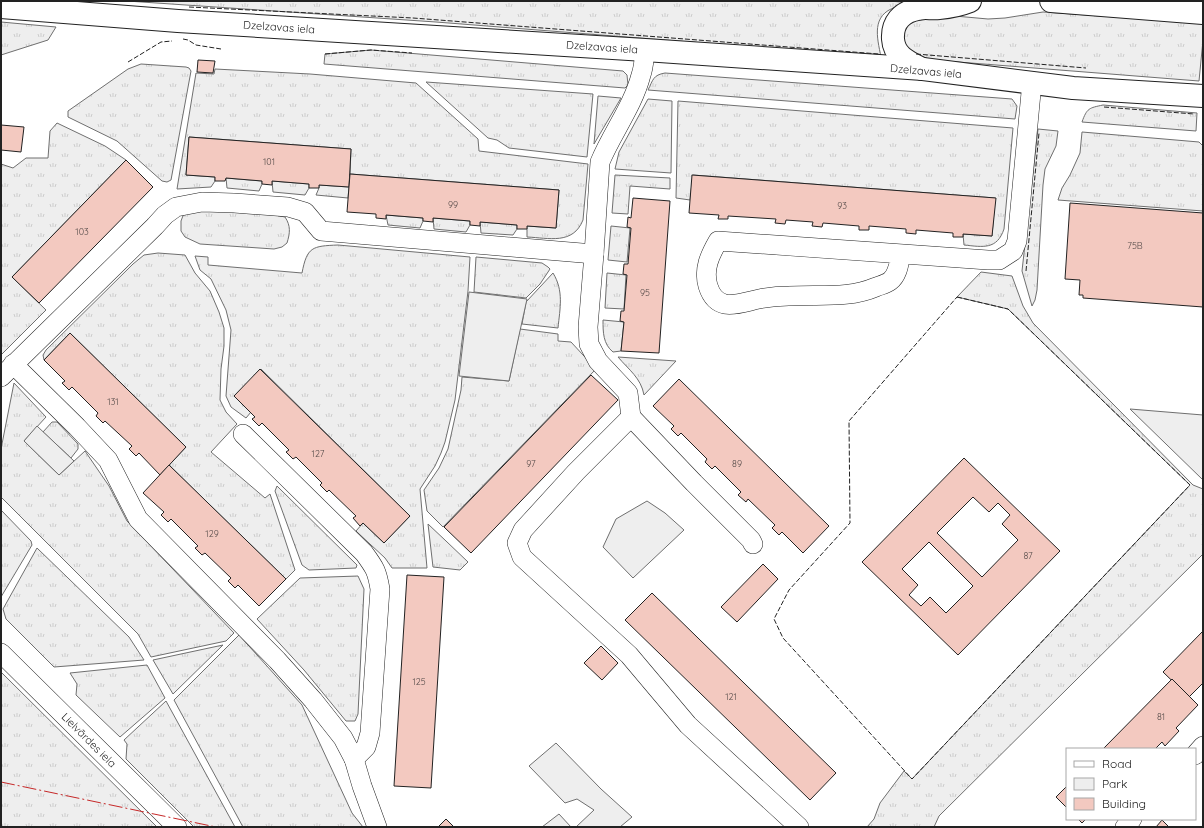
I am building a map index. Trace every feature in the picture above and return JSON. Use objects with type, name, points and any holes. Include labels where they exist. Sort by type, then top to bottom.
[{"type":"main road","points":[[923,70],[906,61],[898,54],[893,41],[893,31],[897,20],[904,13],[918,8],[954,6],[970,1]]},
{"type":"main road","points":[[1051,1],[1203,13]]},
{"type":"main road","name":"Dzelzavas iela","points":[[1,7],[172,21],[645,50],[923,70],[1073,88],[1203,96]]},
{"type":"street","points":[[645,50],[642,74],[600,162],[588,327],[589,344],[598,361],[628,394],[631,417],[688,477],[736,524],[753,544]]},
{"type":"street","points":[[901,254],[897,270],[891,280],[869,290],[852,294],[783,296],[728,305],[720,303],[713,296],[707,281],[706,269],[718,241],[999,260],[1013,251],[1017,241],[1032,82]]},
{"type":"street","points":[[377,827],[354,759],[343,738],[313,700],[277,660],[138,519],[108,460],[77,426],[7,371],[165,215],[176,207],[202,202],[234,202],[288,207],[305,212],[321,231],[594,254]]},
{"type":"street","points":[[631,417],[576,472],[523,530],[518,544],[522,557],[629,655],[688,725],[799,827]]},
{"type":"street","points":[[243,434],[364,553],[377,573],[380,589],[370,733],[366,747],[354,759]]},
{"type":"street","name":"Lielvārdes iela","points":[[1,653],[177,827]]},
{"type":"street","points":[[1196,754],[1203,746]]},
{"type":"green space","points":[[127,1],[889,1],[914,3],[896,7],[888,11],[879,21],[877,34],[881,57],[436,22]]},
{"type":"green space","points":[[1043,12],[1203,23],[1199,81],[920,59],[902,44],[903,28],[908,21],[933,14],[988,19]]},
{"type":"green space","points":[[1,22],[56,27],[48,40],[1,55]]},
{"type":"green space","points":[[371,50],[623,71],[627,75],[628,85],[625,88],[324,64],[325,54]]},
{"type":"green space","points":[[141,64],[186,67],[191,71],[171,180],[167,182],[162,181],[117,141],[68,117],[68,111],[128,69]]},
{"type":"green space","points":[[215,69],[310,74],[416,83],[478,139],[479,151],[588,164],[583,220],[579,228],[567,237],[552,239],[527,237],[527,226],[556,228],[559,190],[350,174],[351,149],[189,137],[186,175],[215,177],[215,181],[211,187],[177,189],[196,73],[214,74]]},
{"type":"green space","points":[[665,73],[1012,99],[1017,106],[1015,119],[648,90],[652,81],[658,75]]},
{"type":"green space","points":[[426,82],[593,94],[587,157],[509,148],[497,140],[488,138]]},
{"type":"green space","points":[[598,96],[621,98],[594,144]]},
{"type":"green space","points":[[648,99],[672,101],[671,173],[615,169],[619,152]]},
{"type":"green space","points":[[678,101],[1013,128],[1004,229],[997,241],[988,246],[964,245],[963,234],[992,236],[995,198],[693,175],[690,200],[676,198]]},
{"type":"green space","points":[[1103,105],[1197,113],[1196,131],[1082,122],[1089,109]]},
{"type":"green space","points":[[57,123],[105,146],[126,160],[12,277],[46,310],[1,355],[1,164],[13,168],[26,158],[48,158],[50,131]]},
{"type":"green space","points":[[1038,129],[1058,131],[1056,146],[1045,169],[1037,290],[1032,306],[1022,271]]},
{"type":"green space","points":[[1082,132],[1199,142],[1203,146],[1203,211],[1058,200],[1062,188],[1080,153]]},
{"type":"green space","points":[[615,175],[670,178],[670,189],[630,186],[628,214],[612,213]]},
{"type":"green space","points":[[226,178],[262,181],[262,184],[259,191],[227,188]]},
{"type":"green space","points":[[272,181],[309,184],[309,188],[305,195],[273,192]]},
{"type":"green space","points":[[319,185],[349,187],[348,198],[316,195]]},
{"type":"green space","points":[[196,209],[285,217],[289,230],[287,243],[282,247],[274,249],[200,244],[185,237],[181,231],[181,221],[184,213]]},
{"type":"green space","points":[[386,215],[423,218],[423,221],[420,228],[388,225]]},
{"type":"green space","points":[[433,218],[470,221],[470,225],[466,232],[434,229]]},
{"type":"green space","points":[[480,222],[517,225],[517,229],[513,235],[481,233]]},
{"type":"green space","points":[[611,226],[630,228],[627,262],[608,260]]},
{"type":"green space","points":[[338,245],[470,257],[468,291],[455,400],[441,453],[435,466],[420,489],[427,568],[392,568],[385,558],[356,531],[363,523],[384,543],[410,516],[261,369],[251,412],[246,418],[231,407],[226,396],[231,330],[226,310],[211,279],[200,270],[195,256],[208,257],[208,265],[302,273],[306,258],[312,250],[322,246]]},
{"type":"green space","points":[[158,253],[185,255],[195,273],[210,291],[219,312],[224,328],[220,400],[226,412],[237,424],[211,452],[265,498],[270,494],[295,570],[286,579],[169,465],[186,447],[70,333],[44,360],[43,355],[46,350],[133,264],[144,255]]},
{"type":"green space","points":[[476,257],[542,263],[550,269],[540,284],[526,298],[474,292]]},
{"type":"green space","points":[[981,272],[1012,276],[1023,306],[1033,323],[1193,485],[1203,489],[1203,554],[939,816],[934,827],[867,827],[874,819],[880,803],[904,771],[912,779],[1190,485],[1008,309],[957,297]]},
{"type":"green space","points":[[553,273],[559,286],[560,293],[558,328],[522,324],[526,302]]},
{"type":"green space","points":[[607,273],[626,275],[624,309],[605,308]]},
{"type":"green space","points":[[469,292],[527,299],[509,381],[459,376]]},
{"type":"green space","points":[[603,320],[624,322],[621,351],[613,352],[605,342]]},
{"type":"green space","points":[[520,329],[558,334],[558,341],[571,342],[596,369],[443,527],[427,511],[424,490],[439,468],[448,449],[461,390],[462,377],[509,381]]},
{"type":"green space","points":[[618,357],[676,361],[644,395],[637,379]]},
{"type":"green space","points":[[14,383],[46,417],[24,441],[59,475],[85,451],[109,486],[127,521],[234,633],[226,641],[151,657],[138,634],[1,497],[1,449]]},
{"type":"green space","points":[[1130,409],[1203,415],[1203,480]]},
{"type":"green space","points":[[52,422],[57,422],[78,444],[78,449],[71,458],[43,432]]},
{"type":"green space","points":[[37,426],[74,461],[59,475],[24,441]]},
{"type":"green space","points":[[277,486],[357,565],[356,568],[309,570],[302,565],[275,491]]},
{"type":"green space","points":[[647,501],[665,513],[684,530],[633,578],[603,547],[616,519]]},
{"type":"green space","points":[[1,510],[31,541],[32,545],[1,597]]},
{"type":"green space","points":[[428,524],[468,562],[460,570],[433,567]]},
{"type":"green space","points":[[37,548],[129,637],[144,660],[54,667],[6,619],[3,609]]},
{"type":"green space","points":[[358,576],[364,589],[358,714],[355,721],[346,721],[304,670],[257,619],[300,578]]},
{"type":"green space","points":[[239,635],[302,705],[352,813],[363,827],[243,827],[174,700]]},
{"type":"green space","points":[[223,645],[173,694],[153,660]]},
{"type":"green space","points":[[147,665],[165,698],[120,737],[76,695],[77,684],[70,673]]},
{"type":"green space","points":[[1,672],[157,827],[1,827]]},
{"type":"green space","points":[[166,701],[235,827],[194,827],[126,759],[127,744],[124,740]]},
{"type":"green space","points":[[556,743],[601,789],[632,817],[620,827],[576,827],[594,810],[577,799],[565,803],[529,766]]},
{"type":"green space","points":[[559,814],[571,827],[542,827]]},
{"type":"building","points":[[198,60],[215,61],[213,73],[197,72]]},
{"type":"building","points":[[1,125],[24,127],[21,152],[1,150]]},
{"type":"building","points":[[189,137],[351,149],[349,187],[319,185],[319,188],[309,188],[309,184],[272,181],[272,185],[262,184],[262,181],[226,178],[225,181],[215,181],[215,177],[186,175]]},
{"type":"building","points":[[126,160],[153,187],[39,303],[12,277]]},
{"type":"building","points":[[350,174],[559,190],[556,228],[527,226],[527,229],[517,229],[517,225],[480,222],[480,226],[470,225],[470,221],[433,218],[433,222],[423,221],[423,218],[386,215],[386,219],[376,218],[376,214],[347,212]]},
{"type":"building","points":[[692,175],[996,198],[992,236],[963,234],[963,237],[953,237],[953,233],[916,230],[916,234],[906,233],[906,229],[869,226],[869,230],[859,230],[859,226],[823,223],[822,227],[812,226],[813,222],[786,220],[785,224],[775,223],[776,219],[728,216],[728,219],[718,219],[719,215],[689,213]]},
{"type":"building","points":[[633,198],[670,201],[659,353],[621,351],[624,322],[620,321],[621,311],[624,311],[627,275],[623,274],[624,264],[628,264],[631,228],[627,227],[628,217],[631,218]]},
{"type":"building","points":[[1070,203],[1203,213],[1203,307],[1083,298],[1083,295],[1079,295],[1080,280],[1065,279]]},
{"type":"building","points":[[70,333],[186,447],[160,475],[139,453],[136,456],[129,449],[132,446],[105,421],[103,423],[96,416],[98,413],[72,387],[69,390],[62,383],[65,381],[44,360]]},
{"type":"building","points":[[260,369],[410,516],[384,543],[363,523],[360,526],[353,518],[356,516],[329,490],[327,492],[320,485],[322,483],[296,457],[293,459],[286,452],[289,450],[262,423],[259,426],[252,419],[255,417],[234,396]]},
{"type":"building","points":[[591,375],[618,400],[471,553],[444,527]]},
{"type":"building","points":[[679,379],[829,526],[803,553],[782,532],[779,535],[772,528],[775,525],[748,499],[746,502],[738,495],[741,492],[715,466],[712,469],[705,462],[707,459],[681,433],[678,436],[671,429],[674,426],[653,406]]},
{"type":"building","points":[[964,458],[1060,551],[958,655],[862,562]],"holes":[[[973,497],[989,512],[998,503],[1010,515],[1002,524],[1018,540],[982,577],[937,533]],[[929,542],[973,586],[946,613],[930,597],[921,606],[909,595],[918,585],[902,569]]]},
{"type":"building","points":[[169,465],[286,579],[259,606],[238,585],[235,588],[228,581],[231,578],[205,553],[202,555],[195,548],[198,546],[171,519],[168,522],[161,515],[164,512],[143,493]]},
{"type":"building","points":[[763,564],[778,579],[737,622],[721,607]]},
{"type":"building","points":[[407,575],[444,577],[431,788],[394,786]]},
{"type":"building","points":[[652,593],[836,773],[810,800],[625,620]]},
{"type":"building","points":[[1203,631],[1203,683],[1189,697],[1163,672]]},
{"type":"building","points":[[601,646],[618,663],[602,680],[584,663]]},
{"type":"building","points":[[1172,679],[1198,705],[1176,728],[1179,731],[1165,746],[1162,742],[1156,748],[1104,748]]},
{"type":"building","points":[[1066,787],[1066,807],[1056,797]]},
{"type":"building","points":[[446,819],[454,827],[438,827]]},
{"type":"building","points":[[1162,820],[1169,827],[1156,827]]},
{"type":"fence","points":[[189,7],[413,18],[879,54]]},
{"type":"fence","points":[[183,39],[196,45],[221,49]]},
{"type":"fence","points":[[128,62],[161,42],[172,41]]},
{"type":"fence","points":[[325,54],[371,50],[412,53]]},
{"type":"fence","points":[[916,54],[1086,68]]},
{"type":"fence","points":[[1104,107],[1194,114]]},
{"type":"fence","points":[[1026,271],[1039,133]]},
{"type":"fence","points":[[957,297],[1008,309],[1190,485],[912,779],[783,638],[774,619],[789,590],[850,523],[849,421],[957,297]]},
{"type":"power","points":[[1,782],[216,827]]}]
